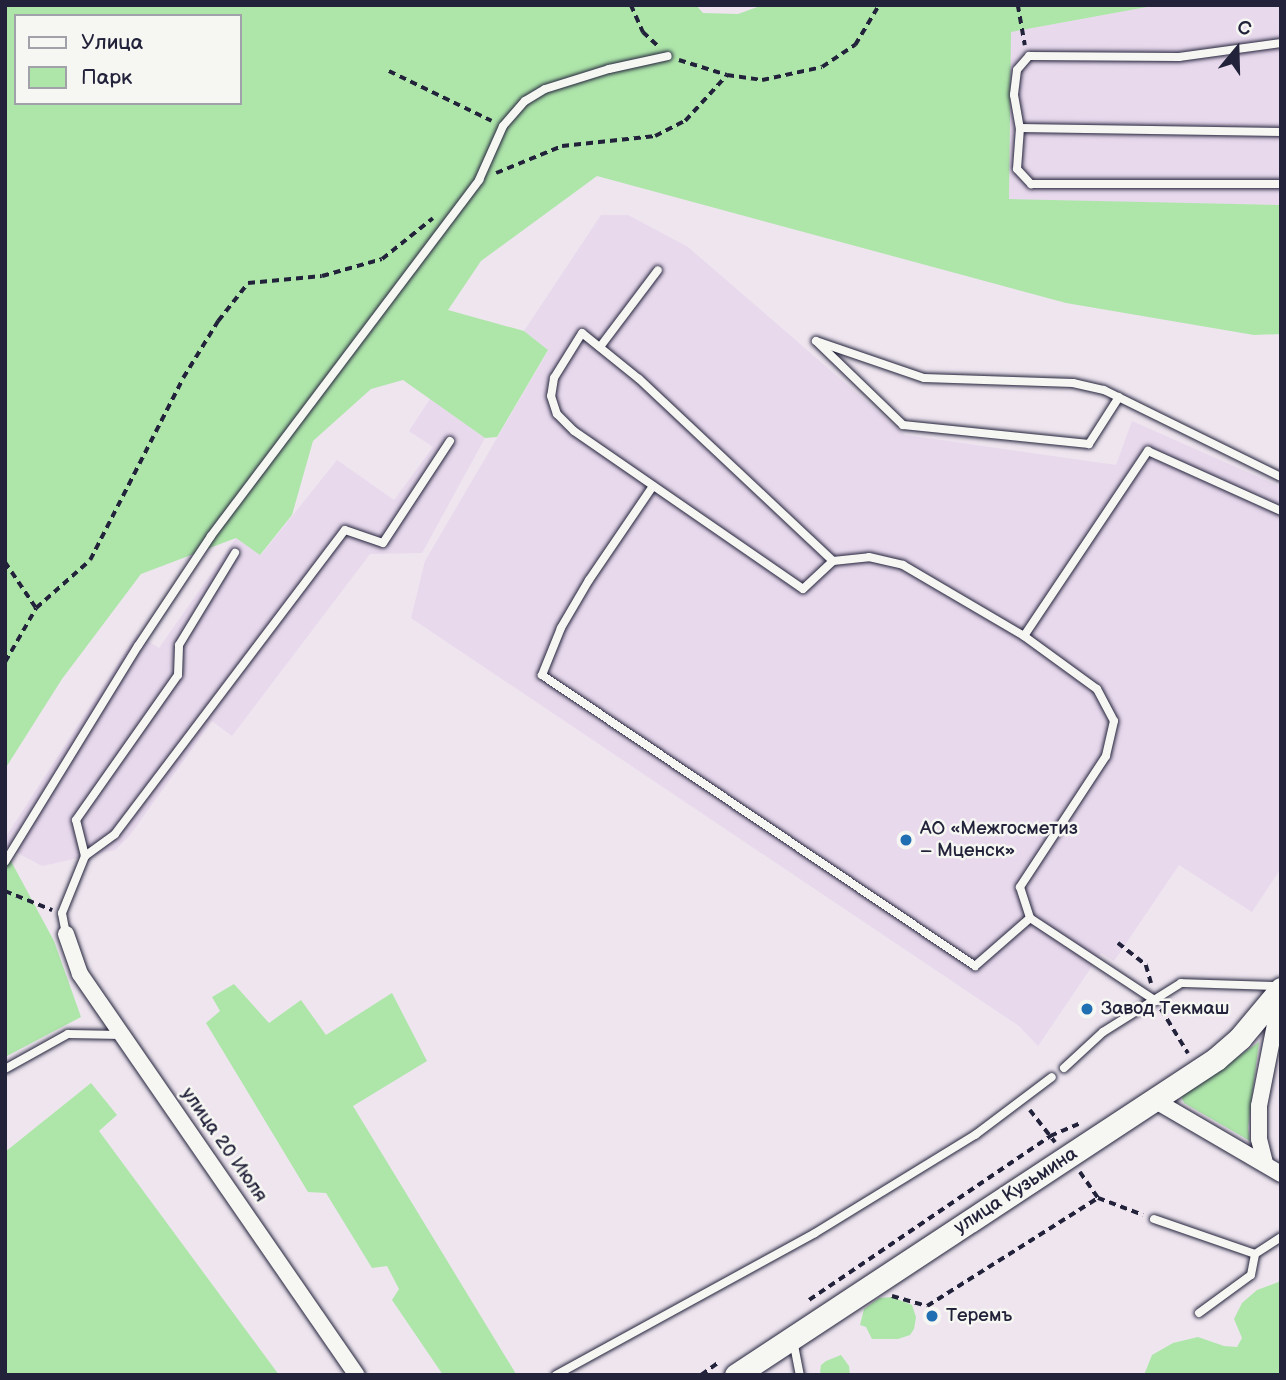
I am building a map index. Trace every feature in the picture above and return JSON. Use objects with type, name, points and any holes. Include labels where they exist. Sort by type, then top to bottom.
[{"type":"main road","name":"улица Кузьмина","points":[[736,1375],[793,1337],[870,1273],[1156,1101],[1240,1038],[1281,990]]},
{"type":"street","name":"улица 20 Июля","points":[[66,934],[80,974],[357,1375]]},
{"type":"street","points":[[1265,1163],[1259,1139],[1259,1106],[1281,990]]},
{"type":"street","points":[[1156,1101],[1281,1174]]},
{"type":"lane","points":[[1281,43],[1180,57],[1029,56],[1017,70],[1014,95],[1020,128],[1017,169],[1031,184],[1281,184]]},
{"type":"lane","points":[[5,862],[138,646],[211,536],[479,180],[503,127],[525,101],[545,89],[608,69],[668,56]]},
{"type":"lane","points":[[1020,128],[1281,132]]},
{"type":"lane","points":[[600,347],[658,270]]},
{"type":"lane","points":[[833,561],[639,379],[582,333],[565,356],[554,378],[551,396],[557,414],[574,431],[653,486],[803,589],[833,561],[869,557],[904,565],[1024,636],[1097,689],[1114,721],[1107,756],[1020,887],[1030,918],[1156,1001]]},
{"type":"lane","points":[[1119,397],[1089,444],[903,425],[816,341],[924,378],[1073,383],[1104,390],[1119,397],[1281,477]]},
{"type":"lane","points":[[66,934],[62,913],[85,856],[115,834],[345,530],[383,543],[450,441]]},
{"type":"lane","points":[[1024,636],[1148,451],[1281,511]]},
{"type":"lane","points":[[653,486],[582,592],[561,628],[541,675],[975,966],[1030,918]]},
{"type":"lane","points":[[85,856],[76,820],[178,675],[179,645],[236,553]]},
{"type":"lane","points":[[1064,1068],[1103,1032],[1181,983],[1281,990]]},
{"type":"lane","points":[[5,1069],[68,1034],[122,1035]]},
{"type":"lane","points":[[556,1375],[815,1233],[975,1135],[1052,1077]]},
{"type":"lane","points":[[1154,1219],[1255,1254]]},
{"type":"lane","points":[[1199,1313],[1251,1275],[1255,1254],[1281,1237]]},
{"type":"lane","points":[[793,1337],[800,1375]]},
{"type":"path","points":[[479,180],[562,146],[655,136],[685,121],[727,75],[762,80],[822,67],[855,44],[878,5]]},
{"type":"path","points":[[1018,5],[1029,56]]},
{"type":"path","points":[[389,71],[503,127]]},
{"type":"path","points":[[5,662],[36,608],[90,560],[183,378],[218,321],[248,283],[322,276],[382,259],[440,212]]},
{"type":"path","points":[[5,562],[36,608]]},
{"type":"path","points":[[5,891],[62,913]]},
{"type":"path","points":[[870,1273],[888,1295],[927,1306],[1098,1198]]},
{"type":"shaded area","points":[[1158,5],[1281,5],[1281,205],[1009,200],[1010,32]]},
{"type":"shaded area","points":[[601,215],[628,215],[688,247],[905,435],[1116,465],[1132,421],[1281,487],[1281,868],[1252,912],[1179,865],[1114,961],[1101,953],[1038,1046],[1019,1026],[411,618],[425,561],[548,351],[524,331]]},
{"type":"shaded area","points":[[430,399],[485,438],[422,553],[370,554],[232,736],[212,721],[130,835],[115,850],[42,866],[5,846],[5,838],[137,634],[159,648],[236,538],[261,555],[337,460],[394,500],[433,447],[409,431]]},
{"type":"green space","points":[[5,5],[696,5],[703,13],[738,14],[763,5],[1158,5],[1011,32],[1009,199],[1281,205],[1281,334],[1254,335],[1066,303],[597,176],[481,261],[448,310],[524,331],[548,350],[497,437],[485,438],[403,380],[371,389],[313,441],[292,515],[260,555],[236,538],[141,574],[62,679],[5,769]]},
{"type":"green space","points":[[5,850],[54,941],[81,1017],[5,1057]]},
{"type":"green space","points":[[234,984],[269,1023],[301,1000],[326,1035],[392,993],[427,1061],[353,1106],[516,1374],[443,1375],[392,1300],[399,1289],[387,1266],[372,1268],[326,1193],[308,1192],[206,1023],[220,1011],[212,997]]},
{"type":"green space","points":[[1259,1042],[1248,1128],[1250,1141],[1184,1103],[1181,1096]]},
{"type":"green space","points":[[91,1083],[117,1115],[99,1131],[279,1375],[5,1375],[5,1152]]},
{"type":"green space","points":[[1281,1281],[1281,1375],[1144,1375],[1152,1355],[1173,1343],[1198,1337],[1224,1346],[1237,1347],[1242,1338],[1234,1319],[1242,1303],[1257,1290]]},
{"type":"green space","points":[[892,1297],[912,1305],[916,1317],[914,1329],[910,1335],[898,1339],[872,1339],[866,1327],[860,1325],[864,1309],[879,1298]]},
{"type":"green space","points":[[841,1355],[849,1366],[850,1375],[823,1375],[820,1372],[821,1365]]},
{"type":"place","name":"АО «Межгосметиз – Мценск»","points":[[906,840]]},
{"type":"place","name":"Завод Текмаш","points":[[1087,1009]]},
{"type":"place","name":"Теремъ","points":[[932,1316]]}]
